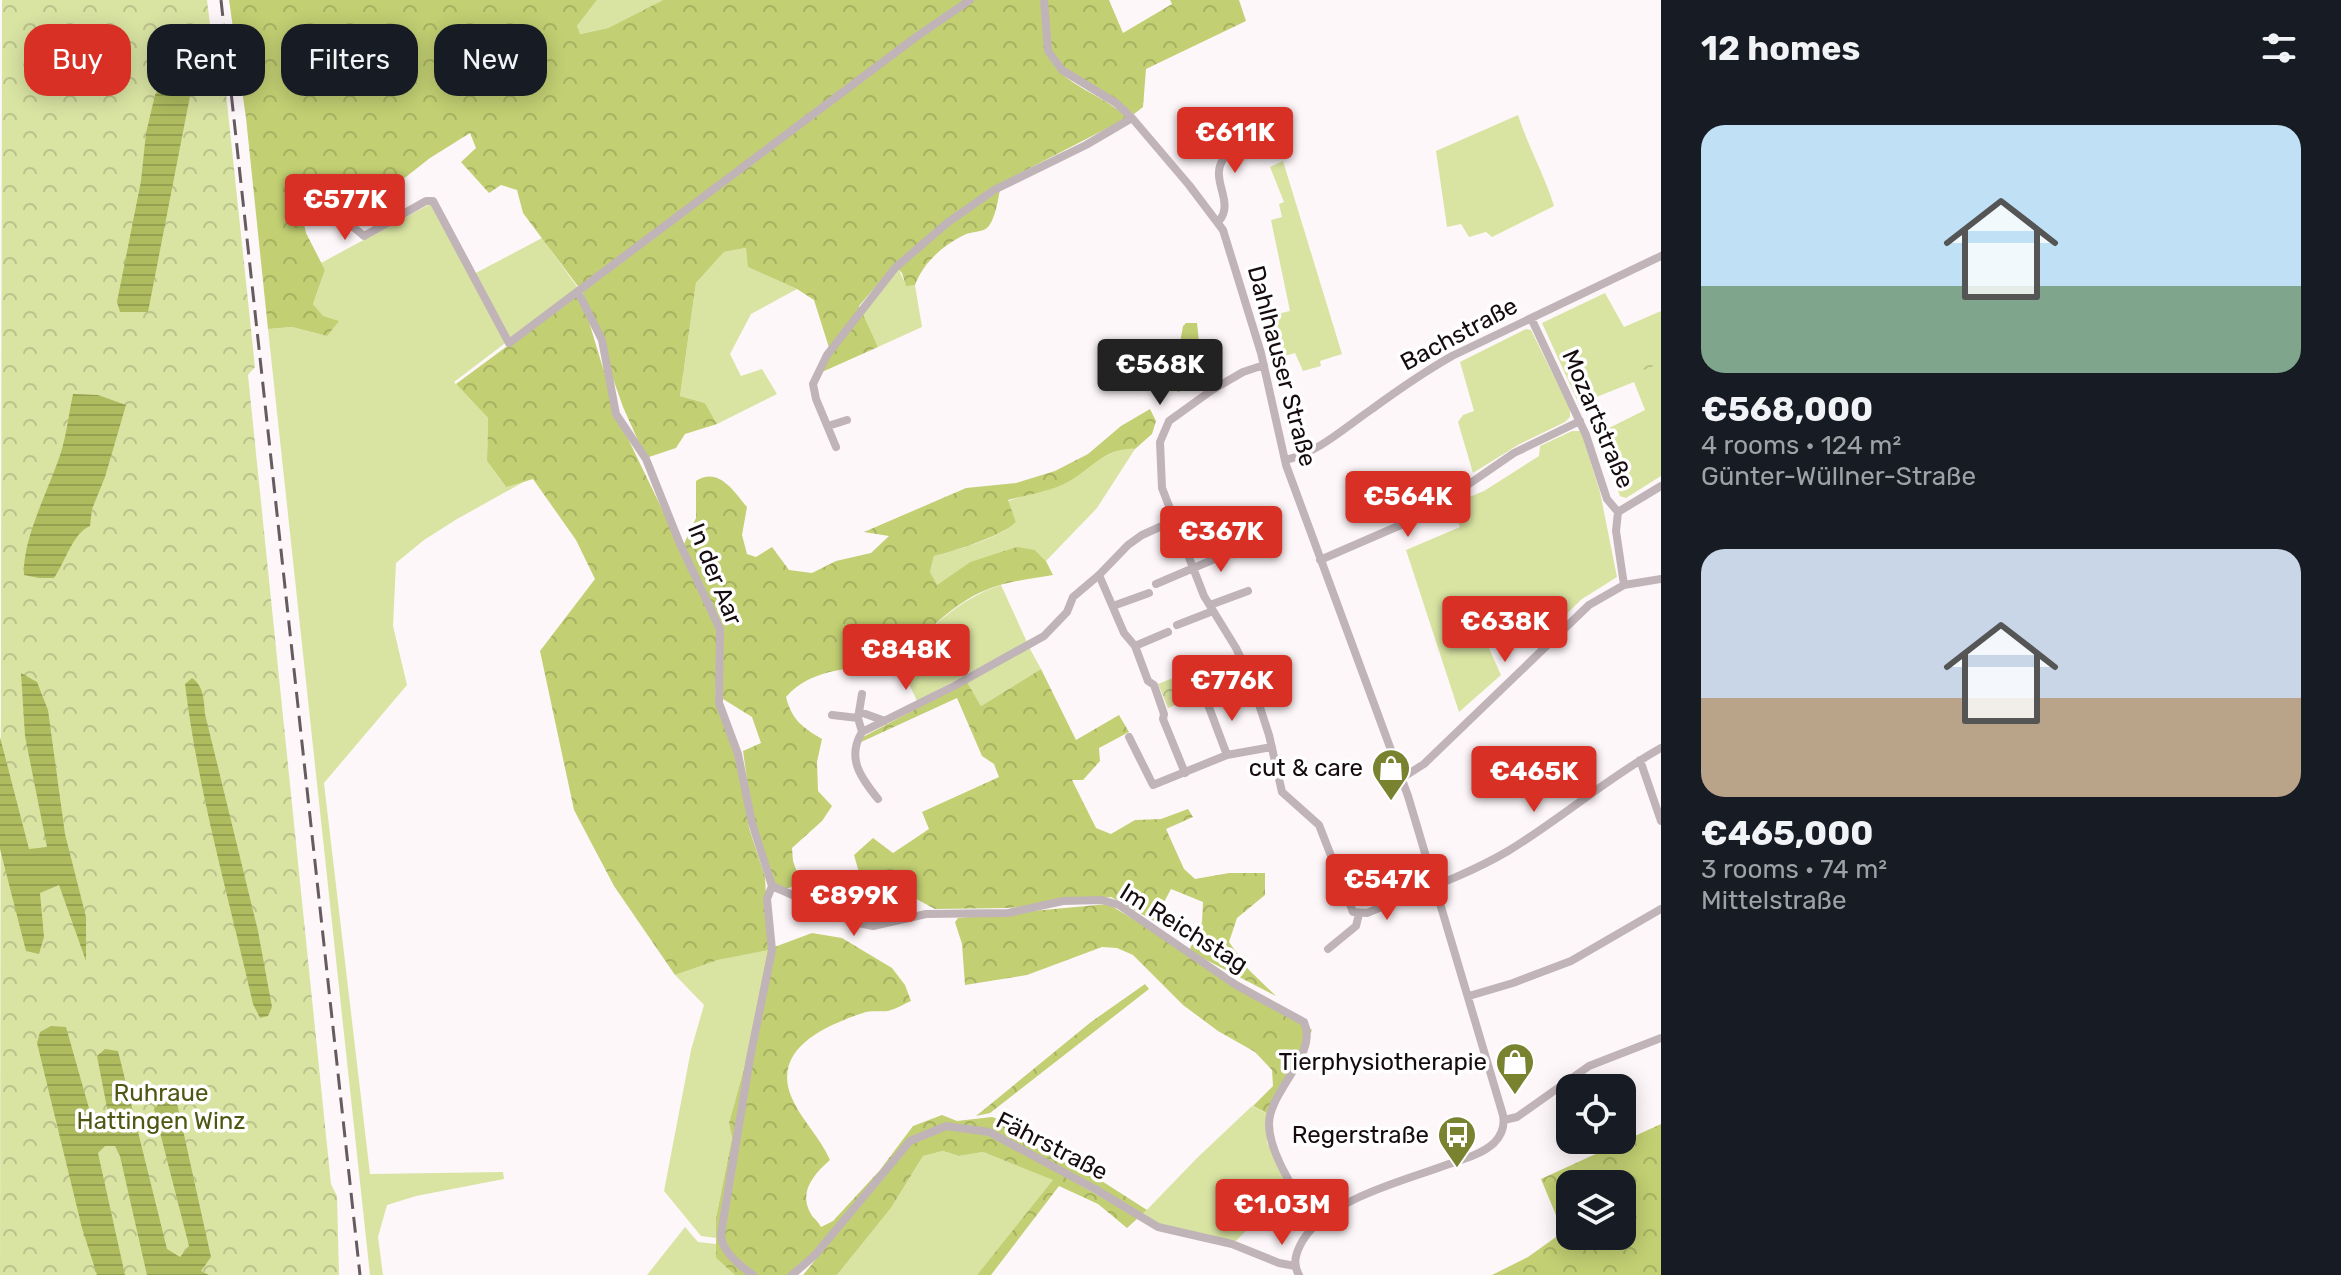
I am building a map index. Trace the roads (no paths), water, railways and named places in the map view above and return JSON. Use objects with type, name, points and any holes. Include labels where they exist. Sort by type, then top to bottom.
[{"type":"street","points":[[334,201],[346,221],[364,236],[426,201],[433,201],[509,343],[916,37],[970,0]]},
{"type":"street","name":"Dahlhauser Straße","points":[[1044,0],[1051,57],[1071,77],[1116,103],[1219,221],[1264,365],[1285,460],[1402,778],[1504,1120]]},
{"type":"street","points":[[836,447],[813,391],[818,370],[895,268],[947,223],[994,190],[1086,145],[1128,115]]},
{"type":"street","points":[[1219,221],[1225,214],[1226,206],[1218,176],[1223,160],[1272,125]]},
{"type":"street","name":"Bachstraße","points":[[1285,460],[1296,458],[1332,438],[1443,361],[1661,256]]},
{"type":"street","name":"In der Aar","points":[[578,292],[602,340],[616,414],[646,459],[680,544],[722,633],[719,703],[738,754],[752,823],[772,886]]},
{"type":"street","name":"Mozartstraße","points":[[1531,318],[1580,421],[1607,499],[1618,512],[1616,531],[1624,585]]},
{"type":"street","points":[[1264,365],[1243,372],[1212,390],[1167,423],[1160,442],[1162,488],[1192,569],[1251,680],[1282,792],[1319,825],[1348,906],[1353,912],[1359,914],[1436,884],[1509,850],[1661,748]]},
{"type":"street","points":[[828,426],[847,420]]},
{"type":"street","points":[[1320,560],[1410,521],[1514,453],[1580,421]]},
{"type":"street","points":[[1618,512],[1661,486]]},
{"type":"street","points":[[1193,517],[1201,520],[1221,510]]},
{"type":"street","points":[[878,799],[860,777],[856,765],[857,741],[862,732],[1044,636],[1067,612],[1073,597],[1137,538],[1173,521]]},
{"type":"street","points":[[1156,584],[1238,549]]},
{"type":"street","points":[[1099,575],[1124,633],[1135,646],[1148,681],[1156,690],[1163,719],[1185,773]]},
{"type":"street","points":[[1402,778],[1417,771],[1584,610],[1624,585],[1661,579]]},
{"type":"street","points":[[1177,625],[1248,591]]},
{"type":"street","points":[[1113,606],[1149,593]]},
{"type":"street","points":[[1135,646],[1168,632]]},
{"type":"street","points":[[862,694],[859,715],[862,732]]},
{"type":"street","points":[[1207,702],[1227,755]]},
{"type":"street","points":[[832,715],[859,715],[885,721]]},
{"type":"street","points":[[1129,737],[1153,785],[1227,755],[1272,747]]},
{"type":"street","points":[[1640,760],[1661,821]]},
{"type":"street","points":[[753,1275],[721,1243],[721,1234],[750,1058],[772,950],[767,899],[772,886]]},
{"type":"street","name":"Im Reichstag","points":[[772,886],[854,922],[873,926],[926,914],[1008,913],[1063,901],[1102,900],[1119,905],[1236,985],[1304,1022],[1308,1032],[1306,1045],[1269,1123],[1276,1153],[1315,1225]]},
{"type":"street","points":[[1469,996],[1571,961],[1661,909]]},
{"type":"street","points":[[1328,949],[1356,926],[1359,914]]},
{"type":"street","points":[[1297,1270],[1301,1244],[1315,1225],[1347,1203],[1479,1152],[1500,1136],[1504,1120],[1517,1117],[1589,1066],[1661,1038]]},
{"type":"street","name":"Fährstraße","points":[[792,1275],[815,1255],[910,1141],[946,1126],[989,1132],[1158,1227],[1232,1244],[1297,1270]]},
{"type":"railway","points":[[221,0],[360,1275]]},
{"type":"place","name":"cut & care","points":[[1391,802]]},
{"type":"place","name":"Tierphysiotherapie","points":[[1515,1096]]},
{"type":"place","name":"Regerstraße","points":[[1457,1169]]},
{"type":"park label","name":"Ruhraue Hattingen Winz","points":[[161,1107]]}]
